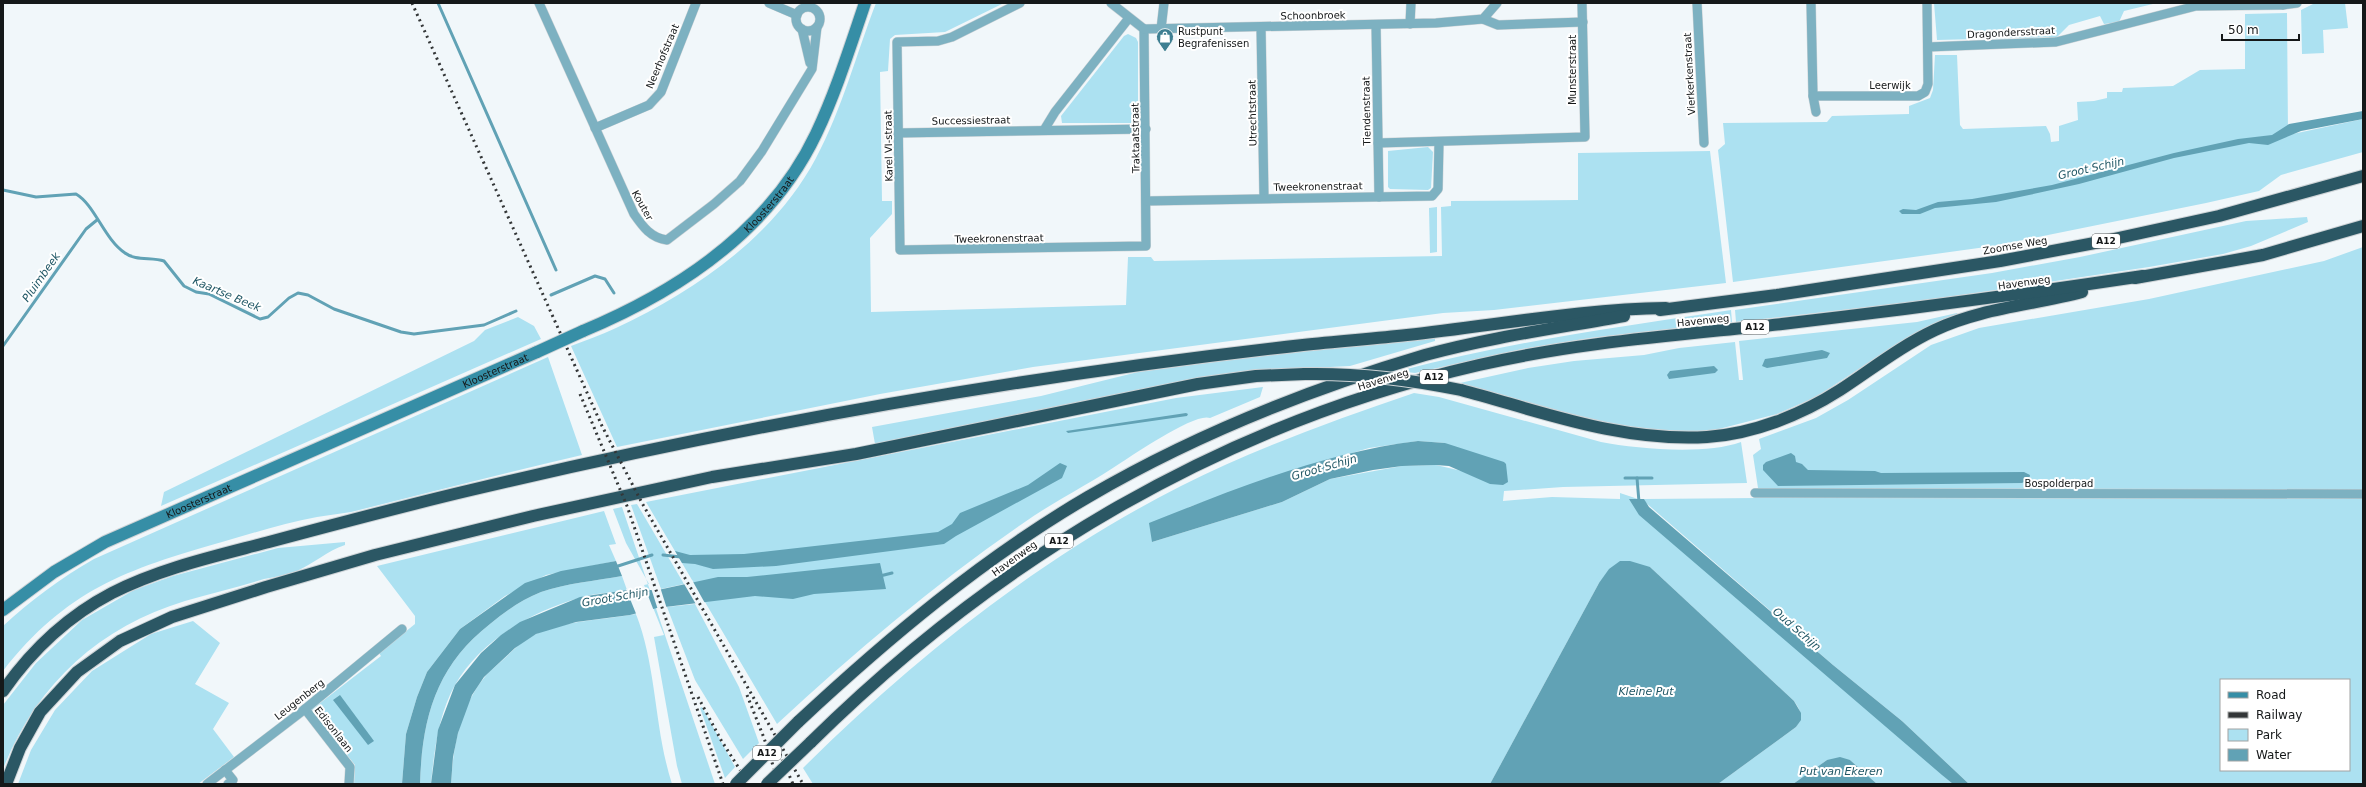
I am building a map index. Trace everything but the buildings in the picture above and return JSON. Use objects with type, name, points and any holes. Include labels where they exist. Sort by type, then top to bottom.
[{"type":"highway","name":"Zoomse Weg","points":[[1666,308],[1777,295],[2000,261],[2100,242],[2219,216],[2363,176]]},
{"type":"highway","name":"A12","points":[[2143,276],[2263,255],[2363,226]]},
{"type":"highway","points":[[6,784],[20,748],[40,712],[77,672],[101,653],[144,629],[172,617],[266,587],[375,555],[533,516],[712,477],[856,454],[1198,384],[1256,376],[1346,373],[1382,376],[1461,390],[1585,426],[1618,432],[1685,437],[1709,436],[1756,427],[1804,410],[1840,390],[1917,338],[1961,319],[2051,300],[2143,276]]},
{"type":"highway","name":"Havenweg","points":[[767,784],[866,690],[945,624],[1061,539],[1181,472],[1254,438],[1326,409],[1385,390],[1480,365],[1557,350],[1650,337],[1906,310],[2143,276]]},
{"type":"highway","points":[[3,691],[29,658],[68,621],[104,598],[137,582],[174,568],[283,538],[388,510],[535,475],[687,442],[825,415],[1042,379],[1297,345],[1402,336],[1624,309],[1666,308]]},
{"type":"highway","name":"Havenweg","points":[[736,784],[798,722],[908,625],[1008,549],[1086,498],[1188,444],[1264,410],[1324,387],[1427,355],[1518,334],[1666,308]]},
{"type":"main road","name":"Kloosterstraat","points":[[3,610],[54,572],[105,542],[537,352],[642,304],[695,272],[736,240],[772,202],[789,180],[816,135],[836,87],[866,3]]},
{"type":"street","name":"Kouter","points":[[540,3],[634,214],[644,229],[658,239],[667,240],[740,181],[762,151],[812,69],[818,27]]},
{"type":"street","name":"Neerhofstraat","points":[[595,128],[649,106],[662,92],[696,3]]},
{"type":"street","points":[[769,3],[797,15]]},
{"type":"street","name":"Karel VI-straat","points":[[900,250],[897,42],[938,41],[952,37],[1020,3]]},
{"type":"street","points":[[1111,3],[1144,28]]},
{"type":"street","points":[[1161,29],[1164,3]]},
{"type":"street","points":[[1410,24],[1411,3]]},
{"type":"street","points":[[1483,19],[1497,3]]},
{"type":"street","name":"Munsterstraat","points":[[1439,142],[1584,137],[1582,3]]},
{"type":"street","name":"Vierkerkenstraat","points":[[1697,3],[1704,143]]},
{"type":"street","points":[[1812,3],[1813,96],[1816,112]]},
{"type":"street","name":"Leerwijk","points":[[1813,96],[1918,96],[1925,92],[1928,84],[1927,3]]},
{"type":"street","name":"Dragondersstraat","points":[[1928,47],[2056,42],[2196,6],[2297,3]]},
{"type":"street","points":[[802,29],[810,31],[818,27],[820,19],[819,7],[806,7],[797,15],[797,23],[802,29],[812,69]]},
{"type":"street","points":[[1044,130],[1055,112],[1129,18]]},
{"type":"street","name":"Schoonbroek","points":[[1144,28],[1161,29],[1376,25],[1483,19],[1498,25],[1583,22]]},
{"type":"street","name":"Tiendenstraat","points":[[1376,25],[1379,196]]},
{"type":"street","name":"Utrechtstraat","points":[[1261,27],[1264,198]]},
{"type":"street","name":"Traktaatstraat","points":[[1144,28],[1147,201],[1146,246]]},
{"type":"street","name":"Successiestraat","points":[[898,133],[1146,129]]},
{"type":"street","points":[[1378,143],[1439,142]]},
{"type":"street","name":"Tweekronenstraat","points":[[1147,201],[1379,196],[1427,197],[1436,193],[1438,189],[1439,142]]},
{"type":"street","name":"Tweekronenstraat","points":[[900,250],[1146,246]]},
{"type":"street","name":"Bospolderpad","points":[[1755,493],[2363,494]]},
{"type":"street","name":"Leugenberg","points":[[207,784],[305,709],[402,629]]},
{"type":"street","name":"Edisonlaan","points":[[305,709],[350,768],[349,784]]},
{"type":"street","points":[[225,770],[233,780],[228,784]]},
{"type":"green space","points":[[876,3],[1004,3],[945,32],[895,35],[890,39],[888,71],[880,72],[882,201],[892,201],[892,214],[870,238],[871,312],[1126,305],[1128,257],[1151,257],[1154,261],[1442,256],[1441,207],[1451,206],[1451,201],[1578,200],[1578,153],[1710,151],[1726,283],[1494,310],[1443,313],[1033,367],[880,394],[617,447],[571,346],[610,331],[675,297],[730,259],[755,237],[778,213],[799,186],[816,158],[834,120]]},
{"type":"green space","points":[[1934,3],[2157,3],[2124,11],[2119,22],[2104,24],[2100,16],[2069,25],[2057,37],[1937,40]]},
{"type":"green space","points":[[2315,3],[2345,3],[2348,28],[2323,30],[2324,53],[2302,54],[2301,10]]},
{"type":"green space","points":[[2287,13],[2288,135],[2363,119],[2363,152],[2281,175],[2259,191],[2206,203],[1993,246],[1733,282],[1718,150],[1725,144],[1723,123],[1827,122],[1832,116],[1909,114],[1909,106],[1930,98],[1933,90],[1935,55],[1957,55],[1960,125],[1963,129],[2046,126],[2050,134],[2051,142],[2059,141],[2059,126],[2078,120],[2077,102],[2094,101],[2107,98],[2107,92],[2122,92],[2123,88],[2173,86],[2200,70],[2245,69],[2245,14]]},
{"type":"green space","points":[[1128,34],[1136,38],[1138,42],[1138,120],[1131,123],[1062,123],[1061,116],[1124,36]]},
{"type":"green space","points":[[1428,147],[1433,152],[1431,188],[1428,190],[1390,189],[1388,187],[1388,151]]},
{"type":"green space","points":[[1437,207],[1437,252],[1430,253],[1429,208]]},
{"type":"green space","points":[[2307,217],[2308,222],[2251,246],[2223,254],[2149,267],[1921,301],[1736,322],[1735,310],[1992,273],[2080,257],[2246,221]]},
{"type":"green space","points":[[2363,247],[2363,784],[1969,784],[1902,721],[1833,665],[1645,502],[1644,499],[1758,498],[1753,455],[1761,449],[1759,439],[1816,418],[1848,400],[1931,345],[1979,328],[2149,299],[2324,261]]},
{"type":"green space","points":[[1731,310],[1732,322],[1590,338],[1522,349],[1415,373],[1399,371],[1522,343]]},
{"type":"green space","points":[[1957,313],[1958,316],[1897,344],[1816,397],[1777,414],[1715,430],[1685,433],[1614,427],[1460,383],[1528,368],[1574,361],[1644,355],[1679,348],[1735,342],[1739,380],[1743,380],[1739,341],[1917,322]]},
{"type":"green space","points":[[518,317],[534,326],[541,339],[161,506],[164,492],[474,341],[485,330]]},
{"type":"green space","points":[[1435,338],[1435,341],[1350,366],[1271,370],[1137,391],[875,444],[872,427],[1041,396],[1138,372],[1304,350]]},
{"type":"green space","points":[[548,357],[582,455],[351,512],[317,517],[281,525],[157,562],[100,586],[75,602],[50,620],[27,643],[3,671],[3,626],[24,607],[47,590],[94,559]]},
{"type":"green space","points":[[1263,387],[1260,397],[1210,418],[1192,421],[1166,434],[1022,524],[958,570],[896,620],[777,724],[646,502],[1176,398]]},
{"type":"green space","points":[[1414,393],[1439,397],[1616,445],[1652,449],[1691,450],[1726,446],[1741,442],[1747,483],[1563,487],[1504,491],[1503,501],[1552,497],[1620,499],[1620,493],[1638,499],[1953,784],[1877,784],[1850,760],[1827,760],[1793,784],[1718,784],[1796,727],[1800,720],[1800,711],[1794,701],[1650,567],[1599,583],[1490,784],[813,784],[803,768],[845,727],[934,649],[981,612],[1029,577],[1078,545],[1129,514],[1209,472],[1325,424]],"holes":[[[1418,441],[1445,443],[1462,471],[1436,465],[1402,466],[1330,479],[1282,502],[1152,542],[1189,507],[1369,448]]]},
{"type":"green space","points":[[637,504],[684,584],[661,589],[631,505]]},
{"type":"green space","points":[[622,507],[646,579],[626,543],[613,509]]},
{"type":"green space","points":[[604,511],[616,544],[609,545],[616,561],[546,575],[505,596],[460,629],[427,672],[417,697],[406,734],[402,784],[354,784],[355,765],[311,710],[381,656],[379,653],[415,624],[415,616],[377,566]]},
{"type":"green space","points":[[345,542],[345,545],[297,571],[195,598],[154,612],[125,626],[98,643],[74,663],[52,686],[33,711],[17,739],[3,769],[3,705],[36,663],[82,620],[134,590],[173,576],[278,548]]},
{"type":"green space","points":[[622,576],[627,590],[585,596],[543,611],[509,630],[493,641],[479,654],[466,669],[449,696],[438,733],[431,784],[420,784],[424,737],[429,715],[436,695],[445,676],[457,657],[472,640],[508,610],[520,602],[541,592],[571,584]]},
{"type":"green space","points":[[648,584],[715,784],[682,784],[677,766],[654,637],[664,635],[644,585]]},
{"type":"green space","points":[[695,604],[739,687],[759,743],[743,759],[695,680],[667,607]]},
{"type":"green space","points":[[636,614],[648,655],[666,763],[672,784],[451,784],[459,728],[469,702],[476,689],[492,670],[521,644],[538,633],[562,625]]},
{"type":"green space","points":[[193,621],[220,643],[195,684],[229,703],[213,729],[234,757],[198,784],[18,784],[31,750],[55,710],[92,671],[151,634]]},
{"type":"green space","points":[[702,707],[735,767],[725,778],[700,708]]},
{"type":"water","points":[[2363,111],[2363,119],[2301,131],[2268,145],[2249,143],[2174,158],[2079,184],[1996,202],[1935,208],[1920,214],[1902,214],[1899,211],[1903,209],[1916,210],[1938,202],[1972,199],[2052,185],[2174,153],[2238,139],[2272,135],[2289,124]]},
{"type":"water","points":[[1822,350],[1830,353],[1827,358],[1767,368],[1762,366],[1765,359]]},
{"type":"water","points":[[1714,366],[1718,370],[1715,373],[1669,379],[1667,375],[1670,371]]},
{"type":"water","points":[[1186,413],[1188,414],[1187,416],[1068,433],[1066,431]]},
{"type":"water","points":[[1418,441],[1445,443],[1504,462],[1506,464],[1508,482],[1503,485],[1490,484],[1449,466],[1402,466],[1373,470],[1330,479],[1282,502],[1152,542],[1149,523],[1214,497],[1281,473],[1315,463],[1383,446]]},
{"type":"water","points":[[1791,453],[1795,456],[1796,462],[1802,464],[1808,470],[1875,471],[1881,473],[2024,472],[2030,475],[2029,480],[2022,483],[1778,486],[1763,470],[1763,465],[1766,462]]},
{"type":"water","points":[[1060,463],[1067,466],[1062,478],[944,544],[776,566],[713,569],[695,564],[682,563],[675,551],[690,555],[744,554],[938,532],[952,524],[960,513],[1028,485]]},
{"type":"water","points":[[1629,499],[1644,499],[1649,507],[1833,665],[1902,721],[1969,784],[1953,784],[1942,775],[1639,515]]},
{"type":"water","points":[[616,561],[622,576],[571,584],[541,592],[520,602],[508,610],[472,640],[457,657],[445,676],[436,695],[429,715],[424,737],[420,784],[402,784],[406,734],[417,697],[427,672],[460,629],[525,583],[561,571]]},
{"type":"water","name":"Kleine Put","points":[[1620,561],[1630,561],[1650,567],[1794,701],[1801,713],[1801,720],[1796,727],[1718,784],[1490,784],[1599,583],[1609,569]]},
{"type":"water","points":[[880,563],[886,589],[814,594],[793,599],[755,596],[657,608],[630,615],[576,622],[536,634],[515,648],[484,677],[472,695],[458,733],[453,757],[451,784],[431,784],[438,730],[455,685],[481,653],[501,635],[520,622],[580,597],[627,590],[658,590],[718,577],[747,577]]},
{"type":"water","points":[[340,695],[374,741],[368,745],[333,700]]},
{"type":"water","name":"Put van Ekeren","points":[[1840,757],[1850,760],[1877,784],[1793,784],[1827,760]]},
{"type":"pier","points":[[692,580],[706,605],[697,606],[683,582]]},
{"type":"pier","points":[[660,587],[667,609],[658,610],[651,588]]},
{"type":"pier","points":[[645,588],[654,611],[637,616],[626,589]]},
{"type":"waterway","points":[[438,3],[556,270]]},
{"type":"waterway","name":"Kaartse Beek","points":[[3,190],[36,197],[76,194],[89,206],[111,239],[125,253],[134,257],[164,261],[184,286],[196,292],[209,294],[260,319],[268,317],[289,298],[298,293],[308,295],[334,309],[401,332],[414,334],[484,325],[516,311]]},
{"type":"waterway","name":"Pluimbeek","points":[[3,346],[86,229],[97,220]]},
{"type":"waterway","name":"Kaartse Beek","points":[[551,295],[595,276],[605,279],[614,293]]},
{"type":"waterway","name":"Oud Schijn","points":[[1625,478],[1652,478]]},
{"type":"waterway","name":"Oud Schijn","points":[[1637,478],[1639,502]]},
{"type":"waterway","points":[[615,567],[652,555]]},
{"type":"waterway","points":[[663,555],[681,557]]},
{"type":"waterway","name":"Groot Schijn","points":[[880,576],[892,573]]},
{"type":"railway","points":[[412,3],[602,426],[642,503],[803,784]]},
{"type":"railway","points":[[580,394],[627,506],[723,784]]},
{"type":"railway","points":[[747,695],[764,738],[779,784]]},
{"type":"railway","points":[[698,697],[721,740],[749,784]]},
{"type":"railway","points":[[780,754],[793,784]]},
{"type":"place","name":"Rustpunt Begrafenissen","points":[[1165,52]]}]
